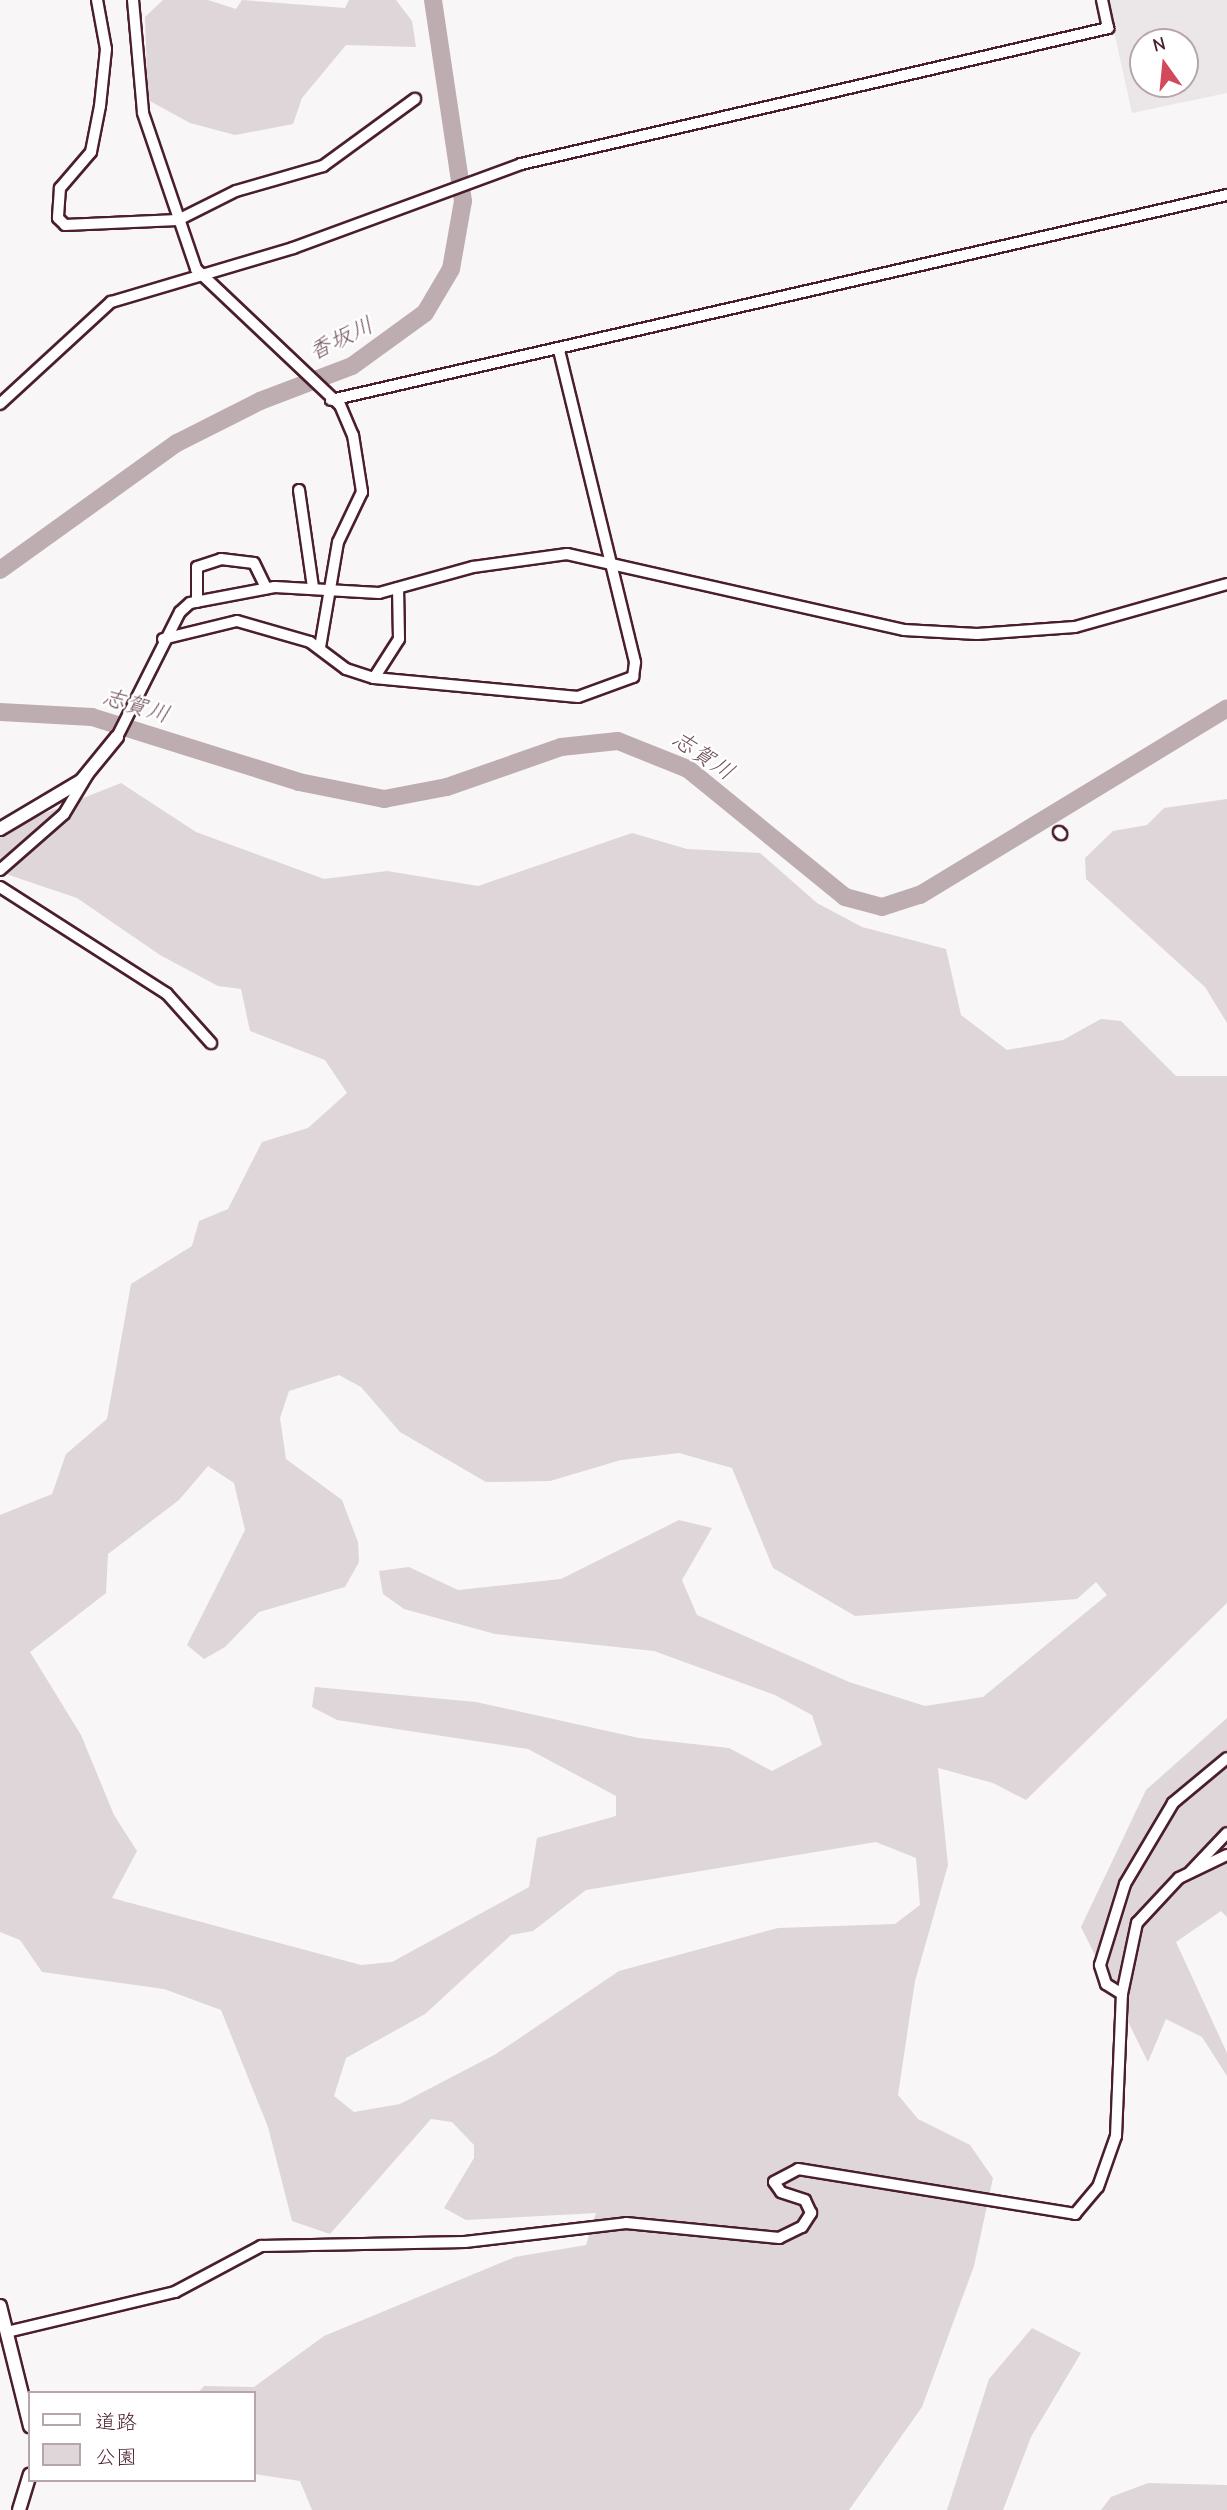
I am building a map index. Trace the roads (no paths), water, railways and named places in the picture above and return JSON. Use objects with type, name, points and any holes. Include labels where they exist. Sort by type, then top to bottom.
[{"type":"street","points":[[97,0],[106,49],[97,129],[89,156],[60,188],[58,218],[65,225],[178,220],[236,191],[323,166],[415,99]]},
{"type":"street","points":[[133,0],[141,101],[178,220],[201,276],[348,419],[362,485],[338,542],[320,647]]},
{"type":"street","points":[[0,404],[97,309],[201,276],[473,180],[1108,28],[1102,0]]},
{"type":"street","points":[[329,398],[559,351],[1227,195]]},
{"type":"street","points":[[163,639],[237,621],[320,647],[346,669],[374,678],[578,697],[633,677],[635,662],[559,351]]},
{"type":"street","points":[[299,490],[313,587]]},
{"type":"street","points":[[0,870],[64,814],[117,737],[163,639],[180,612],[197,602],[266,588],[398,588],[538,556],[610,562],[931,633],[1041,633],[1227,584]]},
{"type":"street","points":[[197,602],[197,567],[221,559],[254,563],[266,588]]},
{"type":"street","points":[[374,678],[399,639],[398,588]]},
{"type":"street","points":[[0,830],[89,774]]},
{"type":"street","points":[[0,887],[167,994],[211,1044]]},
{"type":"street","points":[[1122,1994],[1106,1984],[1100,1965],[1125,1884],[1173,1803],[1227,1758]]},
{"type":"street","points":[[4,2333],[175,2292],[261,2246],[465,2242],[626,2223],[779,2238],[802,2227],[811,2213],[804,2200],[781,2192],[774,2182],[798,2169],[1075,2214],[1098,2187],[1115,2136],[1122,1994],[1137,1923],[1156,1897],[1191,1871],[1227,1833]]},
{"type":"street","points":[[1191,1871],[1227,1855]]},
{"type":"street","points":[[0,2306],[4,2333],[28,2419]]},
{"type":"street","points":[[19,2510],[28,2482]]},
{"type":"waterway","name":"香坂川","points":[[0,570],[177,443],[260,401],[352,366],[425,313],[451,269],[463,201],[433,0]]},
{"type":"waterway","name":"志賀川","points":[[0,712],[92,717],[299,782],[384,799],[447,787],[561,747],[618,741],[688,769],[845,897],[882,907],[920,895],[1227,708]]}]
